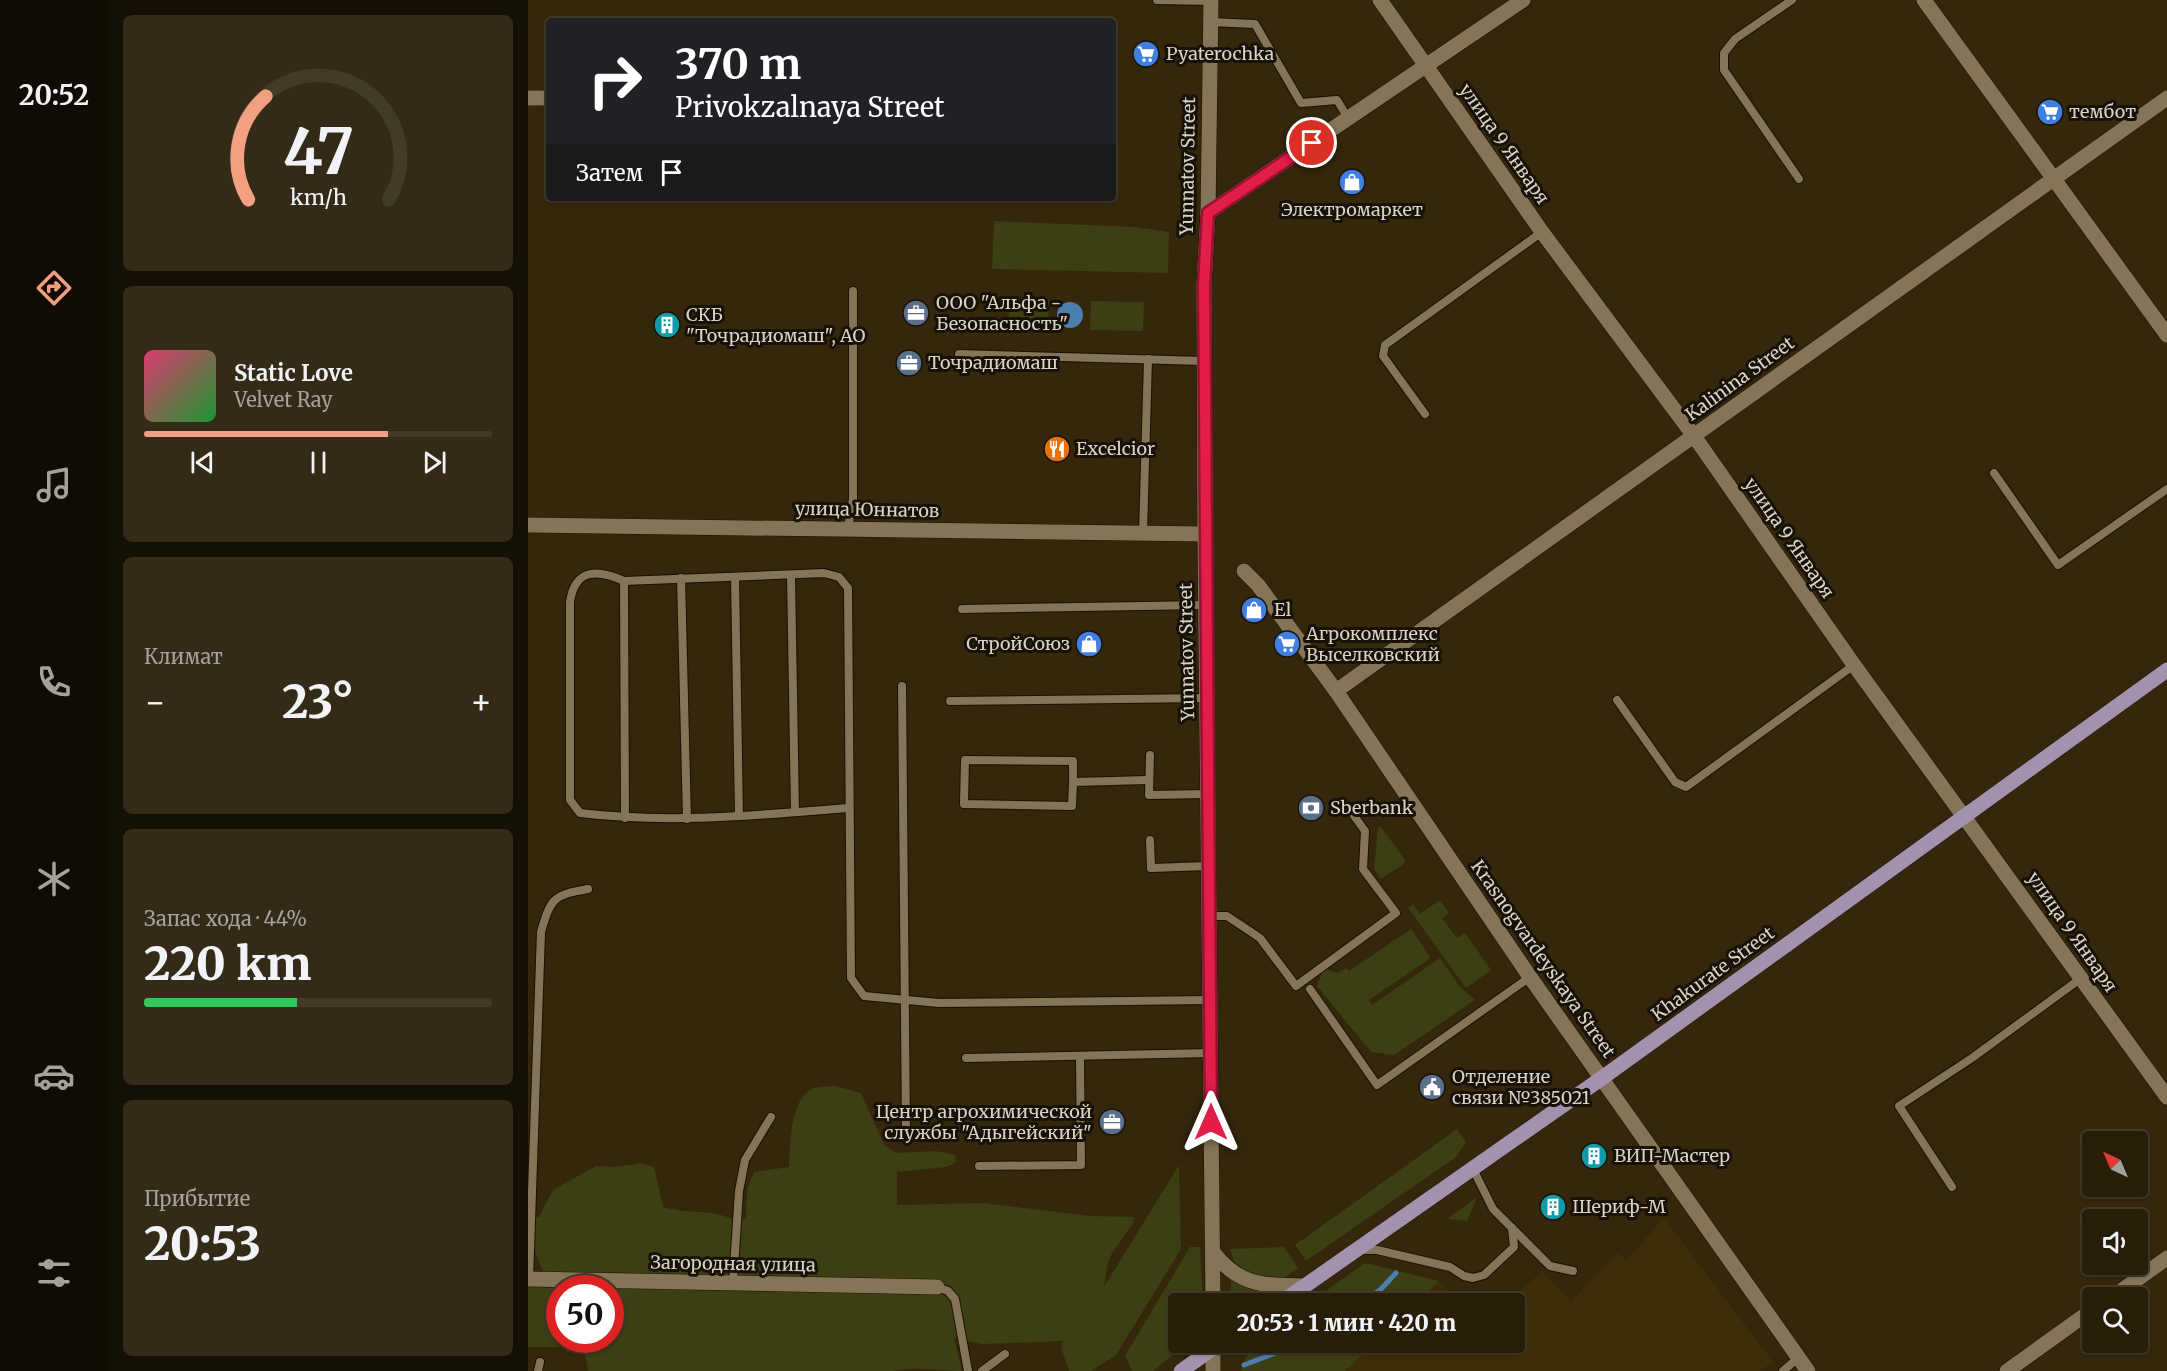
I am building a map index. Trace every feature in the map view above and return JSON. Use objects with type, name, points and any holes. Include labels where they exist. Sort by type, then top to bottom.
[{"type":"main road","name":"Khakurate Street","points":[[1294,1293],[1602,1078],[2167,670]]},
{"type":"main road","points":[[1181,1371],[1204,1353]]},
{"type":"street","name":"Yunnatov Street","points":[[1211,0],[1204,361],[1213,1293]]},
{"type":"street","name":"улица 9 Января","points":[[1380,0],[1542,232],[1694,436],[1854,665],[2167,1096]]},
{"type":"street","points":[[1208,213],[1523,0]]},
{"type":"street","points":[[1924,0],[2167,335]]},
{"type":"street","points":[[528,98],[546,98]]},
{"type":"street","name":"Kalinina Street","points":[[1336,691],[2167,98]]},
{"type":"street","name":"улица Юннатов","points":[[528,525],[1205,534]]},
{"type":"street","name":"Krasnogvardeyskaya Street","points":[[1244,571],[1258,585],[1336,691],[1530,977],[1808,1371]]},
{"type":"street","points":[[1213,1252],[1234,1273],[1256,1284],[1304,1286]]},
{"type":"street","points":[[2126,1287],[2167,1258]]},
{"type":"street","name":"Загородная улица","points":[[528,1279],[937,1287]]},
{"type":"street","points":[[2007,1371],[2082,1317]]},
{"type":"street","points":[[1213,1371],[1215,1353]]},
{"type":"lane","points":[[1157,0],[1211,0]]},
{"type":"lane","points":[[1792,0],[1735,39],[1724,53],[1724,70],[1799,179]]},
{"type":"lane","points":[[1210,22],[1255,24],[1301,103],[1337,100],[1348,118]]},
{"type":"lane","points":[[1425,414],[1383,356],[1385,345],[1542,232]]},
{"type":"lane","points":[[848,529],[853,499],[853,291]]},
{"type":"lane","points":[[959,354],[1204,361]]},
{"type":"lane","points":[[1143,533],[1148,359]]},
{"type":"lane","points":[[1994,473],[2058,566],[2167,489]]},
{"type":"lane","points":[[849,808],[687,819],[625,819],[580,813],[570,800],[570,626],[572,589],[579,579],[590,574],[607,573],[624,581],[824,573],[839,577],[848,588],[850,978],[864,996],[939,1003],[1210,1000]]},
{"type":"lane","points":[[791,575],[795,812]]},
{"type":"lane","points":[[735,577],[739,816]]},
{"type":"lane","points":[[681,578],[687,819]]},
{"type":"lane","points":[[624,581],[625,819]]},
{"type":"lane","points":[[962,609],[1206,605]]},
{"type":"lane","points":[[1617,700],[1675,782],[1686,787],[1854,665]]},
{"type":"lane","points":[[902,686],[906,1132]]},
{"type":"lane","points":[[950,701],[1207,698]]},
{"type":"lane","points":[[1150,755],[1149,795],[1208,794]]},
{"type":"lane","points":[[965,760],[1073,762],[1073,782],[1072,806],[964,804],[965,760]]},
{"type":"lane","points":[[1073,782],[1149,780]]},
{"type":"lane","points":[[1209,916],[1227,916],[1260,938],[1296,986],[1396,913],[1363,869],[1365,831],[1352,813]]},
{"type":"lane","points":[[1150,840],[1151,868],[1208,866]]},
{"type":"lane","points":[[528,1279],[541,932],[549,907],[562,894],[588,889]]},
{"type":"lane","points":[[1310,989],[1377,1085],[1530,977]]},
{"type":"lane","points":[[1952,1187],[1899,1106],[1972,1058],[2080,979]]},
{"type":"lane","points":[[966,1058],[1211,1053]]},
{"type":"lane","points":[[979,1166],[1081,1165],[1080,1056]]},
{"type":"lane","points":[[733,1283],[739,1191],[745,1160],[771,1117]]},
{"type":"lane","points":[[1473,1169],[1493,1209],[1550,1266],[1573,1270]]},
{"type":"lane","points":[[1350,1254],[1377,1250],[1450,1267],[1468,1278],[1478,1278],[1514,1246],[1512,1228]]},
{"type":"lane","points":[[937,1287],[948,1291],[955,1299],[968,1371]]},
{"type":"lane","points":[[982,1371],[1005,1354]]},
{"type":"lane","points":[[1783,1371],[1798,1357]]},
{"type":"shaded area","points":[[1664,1218],[1773,1362],[1760,1371],[1345,1371],[1364,1353],[1525,1353],[1525,1293],[1518,1293],[1542,1271],[1571,1301],[1618,1253],[1626,1260]]},
{"type":"shaded area","points":[[1439,1281],[1450,1293],[1426,1293]]},
{"type":"green space","points":[[994,221],[1135,227],[1169,232],[1168,273],[992,269]]},
{"type":"green space","points":[[1009,299],[1049,300],[1048,328],[1009,328]]},
{"type":"green space","points":[[1091,301],[1144,302],[1143,331],[1090,330]]},
{"type":"green space","points":[[1378,827],[1381,827],[1405,860],[1405,863],[1381,879],[1374,869]]},
{"type":"green space","points":[[1440,900],[1449,913],[1442,918],[1457,938],[1465,933],[1491,970],[1466,988],[1408,908],[1413,904],[1420,914]]},
{"type":"green space","points":[[1411,929],[1431,958],[1369,1000],[1372,1005],[1440,958],[1460,987],[1475,1000],[1394,1055],[1371,1052],[1317,986],[1324,968],[1338,973],[1346,968],[1349,971]]},
{"type":"green space","points":[[835,1086],[861,1093],[884,1145],[896,1153],[936,1151],[955,1155],[956,1162],[947,1167],[897,1172],[897,1205],[983,1203],[1090,1216],[1134,1217],[1133,1223],[1111,1255],[1104,1287],[1179,1165],[1181,1249],[1116,1355],[1091,1371],[1069,1371],[1061,1347],[1063,1341],[982,1344],[954,1338],[962,1371],[917,1369],[893,1371],[588,1371],[585,1353],[624,1353],[624,1275],[546,1275],[546,1347],[528,1347],[528,1285],[544,1275],[532,1243],[528,1217],[539,1217],[553,1190],[596,1166],[614,1167],[642,1163],[654,1167],[663,1207],[746,1219],[747,1190],[754,1172],[789,1167],[795,1113],[805,1094],[820,1087]]},
{"type":"green space","points":[[1457,1129],[1466,1142],[1456,1157],[1306,1261],[1295,1245]]},
{"type":"green space","points":[[1477,1197],[1467,1221],[1447,1219]]},
{"type":"green space","points":[[1190,1247],[1200,1247],[1203,1293],[1168,1293],[1168,1353],[1176,1353],[1153,1371],[1132,1371],[1125,1356]]},
{"type":"green space","points":[[1284,1247],[1298,1268],[1281,1280],[1269,1281],[1236,1267],[1230,1249]]},
{"type":"green space","points":[[1365,1263],[1439,1281],[1426,1293],[1323,1293]]},
{"type":"green space","points":[[1231,1279],[1264,1292],[1263,1293],[1230,1293]]},
{"type":"green space","points":[[1249,1353],[1364,1353],[1345,1371],[1241,1371]]},
{"type":"water","points":[[1070,302],[1079,306],[1083,315],[1079,324],[1070,328],[1061,324],[1057,315],[1061,306]]},
{"type":"waterway","points":[[1376,1293],[1396,1273]]},
{"type":"waterway","points":[[1244,1365],[1276,1353]]},
{"type":"place","name":"Pyaterochka","points":[[1146,54]]},
{"type":"place","name":"тембот","points":[[2050,112]]},
{"type":"place","name":"Электромаркет","points":[[1352,182]]},
{"type":"place","name":"ООО \"Альфа - Безопасность\"","points":[[916,313]]},
{"type":"place","name":"СКБ \"Точрадиомаш\", АО","points":[[667,325]]},
{"type":"place","name":"Точрадиомаш","points":[[909,363]]},
{"type":"place","name":"Excelcior","points":[[1057,449]]},
{"type":"place","name":"El","points":[[1254,610]]},
{"type":"place","name":"СтройСоюз","points":[[1089,644]]},
{"type":"place","name":"Агрокомплекс Выселковский","points":[[1287,644]]},
{"type":"place","name":"Sberbank","points":[[1311,808]]},
{"type":"place","name":"Отделение связи №385021","points":[[1432,1087]]},
{"type":"place","name":"Центр агрохимической службы \"Адыгейский\"","points":[[1112,1122]]},
{"type":"place","name":"ВИП-Мастер","points":[[1594,1156]]},
{"type":"place","name":"Шериф-М","points":[[1553,1207]]},
{"type":"route","points":[[1211,1122],[1204,285],[1208,213],[1312,143]]}]
